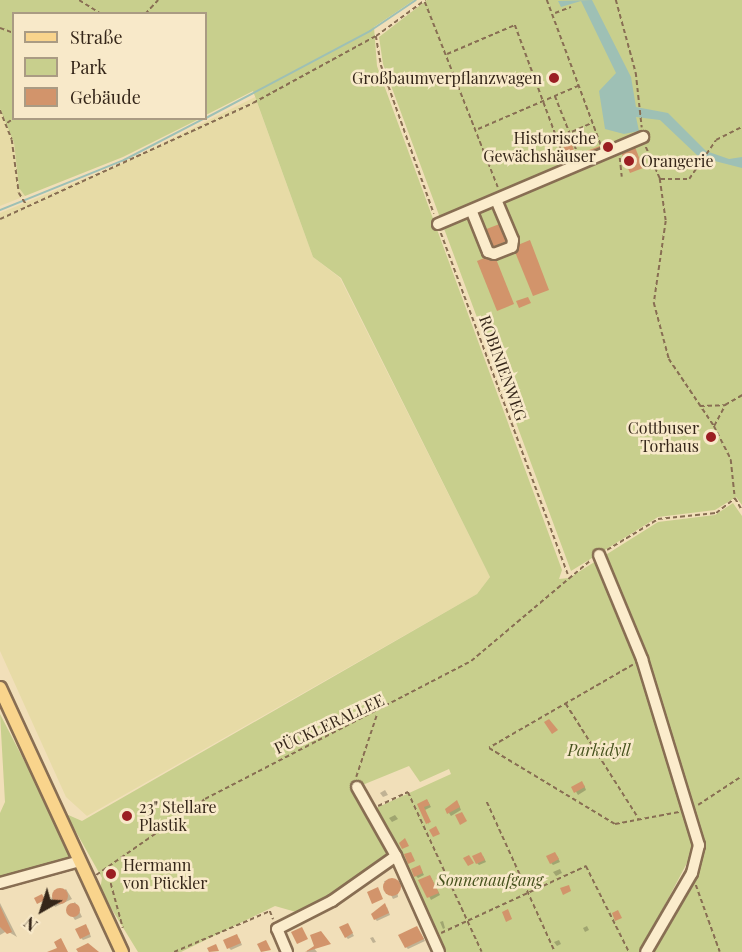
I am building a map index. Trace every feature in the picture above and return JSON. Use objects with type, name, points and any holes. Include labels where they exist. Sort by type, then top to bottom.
[{"type":"main road","points":[[0,688],[122,952]]},
{"type":"street","points":[[438,224],[570,172],[643,137]]},
{"type":"street","points":[[472,212],[488,252],[494,254],[512,247],[513,240],[500,201]]},
{"type":"street","points":[[599,555],[642,658],[699,845],[692,873],[646,952]]},
{"type":"street","points":[[357,787],[396,856],[439,952]]},
{"type":"street","points":[[287,952],[278,931],[332,901],[396,856]]},
{"type":"street","points":[[0,884],[81,861]]},
{"type":"path","points":[[79,0],[98,12]]},
{"type":"path","points":[[147,12],[158,0]]},
{"type":"path","points":[[0,219],[254,103],[376,36],[424,0],[476,130],[500,201]]},
{"type":"path","points":[[548,0],[601,144],[623,165],[622,177]]},
{"type":"path","points":[[616,0],[639,105],[643,137],[660,178],[666,221],[654,303],[659,331],[698,405],[714,426],[734,470],[735,498],[742,510]]},
{"type":"path","points":[[553,14],[571,7]]},
{"type":"path","points":[[447,54],[515,25],[570,172]]},
{"type":"path","name":"ROBINIENWEG","points":[[376,36],[381,65],[569,575]]},
{"type":"path","points":[[476,130],[579,86]]},
{"type":"path","points":[[555,96],[576,154],[585,151]]},
{"type":"path","points":[[0,110],[7,123],[23,199],[28,207]]},
{"type":"path","points":[[7,123],[12,119]]},
{"type":"path","points":[[557,138],[593,123]]},
{"type":"path","points":[[660,178],[689,179],[705,162],[716,140],[742,127]]},
{"type":"path","points":[[593,148],[601,144]]},
{"type":"path","points":[[739,397],[742,391]]},
{"type":"path","points":[[698,405],[725,405],[742,395]]},
{"type":"path","points":[[714,426],[725,405]]},
{"type":"path","points":[[569,575],[658,519],[716,513],[735,498]]},
{"type":"path","name":"PÜCKLERALLEE","points":[[89,879],[205,799],[377,714],[471,661],[569,575]]},
{"type":"path","points":[[642,658],[489,748],[615,824],[690,810],[742,776]]},
{"type":"path","points":[[566,703],[639,819]]},
{"type":"path","points":[[357,787],[355,771],[377,714]]},
{"type":"path","points":[[369,810],[408,792],[482,952]]},
{"type":"path","points":[[487,802],[525,895],[555,952]]},
{"type":"path","points":[[433,937],[586,866],[629,952]]},
{"type":"path","points":[[107,868],[126,934]]},
{"type":"path","points":[[692,873],[720,952]]},
{"type":"path","points":[[174,952],[201,936],[270,911],[278,931]]},
{"type":"shaded area","points":[[255,97],[313,257],[340,278],[490,577],[477,594],[87,816],[66,797],[0,651],[0,213],[123,163]]},
{"type":"shaded area","points":[[0,109],[14,143],[19,188],[25,196],[0,206]]},
{"type":"green space","points":[[0,0],[414,0],[374,27],[377,66],[562,570],[559,579],[569,578],[658,522],[715,515],[733,503],[742,516],[742,952],[651,952],[684,896],[697,844],[640,952],[445,952],[376,808],[451,774],[449,769],[420,782],[409,766],[355,788],[391,855],[330,897],[296,912],[275,906],[181,952],[138,952],[100,890],[102,878],[66,814],[82,821],[477,594],[490,577],[341,278],[313,257],[253,91],[207,114],[207,12],[12,12],[12,120],[197,120],[123,157],[25,196],[19,188],[14,143],[0,109]]},
{"type":"green space","points":[[427,0],[742,0],[742,505],[736,497],[715,510],[658,517],[571,571],[383,64],[379,37]]},
{"type":"green space","points":[[0,714],[75,859],[0,880],[0,813],[5,802]]},
{"type":"water","points":[[592,0],[631,77],[636,107],[668,113],[706,151],[729,159],[742,157],[742,168],[699,157],[660,120],[636,117],[639,131],[624,134],[605,129],[599,91],[616,73],[581,1],[561,7],[558,1]]},
{"type":"building","points":[[568,134],[576,155],[600,146],[602,153],[570,165],[560,137]]},
{"type":"building","points":[[635,147],[643,168],[630,173],[621,152]]},
{"type":"building","points":[[502,223],[509,240],[490,248],[484,230]]},
{"type":"building","points":[[530,240],[549,290],[533,296],[513,247]]},
{"type":"building","points":[[494,254],[514,304],[497,311],[477,261]]},
{"type":"building","points":[[528,297],[531,303],[519,308],[516,301]]},
{"type":"building","name":"Cottbuser Torhaus","points":[[712,432],[716,440],[709,443],[705,435]]},
{"type":"building","points":[[549,719],[558,730],[552,734],[544,722]]},
{"type":"building","points":[[582,781],[585,787],[574,793],[571,787]]},
{"type":"building","points":[[427,799],[430,805],[424,807],[431,822],[426,824],[417,804]]},
{"type":"building","points":[[457,800],[460,807],[447,814],[445,809]]},
{"type":"building","points":[[462,812],[467,821],[460,825],[455,815]]},
{"type":"building","points":[[436,826],[440,834],[433,837],[429,830]]},
{"type":"building","points":[[405,838],[409,846],[402,849],[399,843]]},
{"type":"building","points":[[411,852],[415,861],[408,864],[404,854]]},
{"type":"building","points":[[481,852],[485,860],[476,864],[472,856]]},
{"type":"building","points":[[555,852],[559,859],[550,864],[546,856]]},
{"type":"building","points":[[469,855],[474,863],[468,866],[463,858]]},
{"type":"building","points":[[420,865],[423,873],[414,877],[411,869]]},
{"type":"building","points":[[430,875],[439,893],[427,898],[418,880]]},
{"type":"building","points":[[392,878],[398,881],[401,887],[398,893],[392,896],[386,893],[383,887],[386,881]]},
{"type":"building","points":[[569,885],[571,891],[563,895],[560,888]]},
{"type":"building","points":[[378,887],[383,899],[372,904],[367,892]]},
{"type":"building","points":[[57,888],[63,888],[68,896],[66,902],[57,904],[52,899],[52,893]]},
{"type":"building","points":[[42,894],[45,900],[37,904],[34,898]]},
{"type":"building","points":[[70,903],[76,903],[80,910],[76,917],[70,917],[66,913],[66,907]]},
{"type":"building","points":[[385,903],[389,913],[374,920],[371,914]]},
{"type":"building","points":[[0,906],[12,932],[7,934],[0,927]]},
{"type":"building","points":[[508,909],[512,919],[506,922],[502,912]]},
{"type":"building","points":[[618,910],[622,918],[615,921],[612,913]]},
{"type":"building","points":[[348,923],[353,933],[345,938],[339,927]]},
{"type":"building","points":[[86,924],[90,934],[80,939],[75,929]]},
{"type":"building","points":[[417,926],[424,939],[405,948],[398,935]]},
{"type":"building","points":[[302,927],[308,939],[297,944],[291,932]]},
{"type":"building","points":[[321,931],[331,944],[305,952],[314,946],[310,935]]},
{"type":"building","points":[[237,934],[241,943],[227,949],[223,940]]},
{"type":"building","points":[[61,938],[68,952],[47,952],[57,948],[54,942]]},
{"type":"building","points":[[266,940],[271,950],[261,952],[257,944]]},
{"type":"building","points":[[88,943],[99,952],[78,952],[76,949]]},
{"type":"building","points":[[216,944],[219,951],[209,952],[207,948]]},
{"type":"waterway","points":[[207,117],[370,31],[416,0]]},
{"type":"waterway","points":[[0,210],[124,160],[201,120]]},
{"type":"place","name":"Großbaumverpflanzwagen","points":[[554,78]]},
{"type":"place","name":"Historische Gewächshäuser","points":[[608,147]]},
{"type":"place","name":"Orangerie","points":[[629,161]]},
{"type":"place","name":"Cottbuser Torhaus","points":[[711,437]]},
{"type":"place","name":"23\" Stellare Plastik","points":[[127,816]]},
{"type":"place","name":"Hermann von Pückler","points":[[111,874]]},
{"type":"park label","name":"Parkidyll","points":[[599,750]]},
{"type":"park label","name":"Sonnenaufgang","points":[[490,880]]}]
